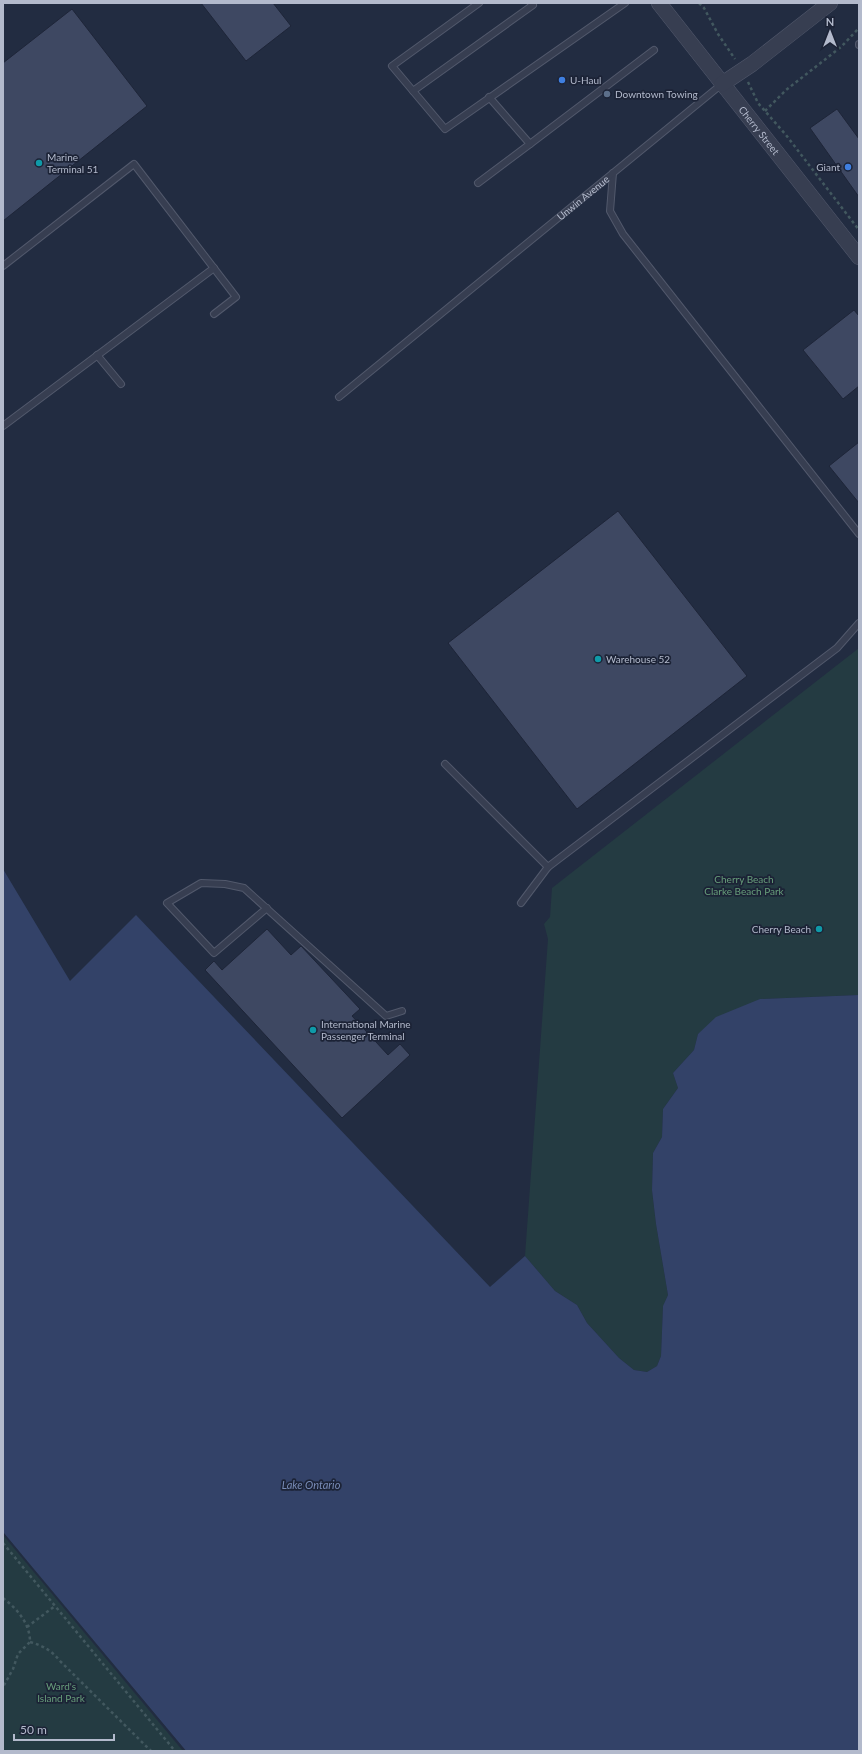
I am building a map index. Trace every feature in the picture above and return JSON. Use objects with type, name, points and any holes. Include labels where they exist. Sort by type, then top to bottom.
[{"type":"street","name":"Cherry Street","points":[[659,3],[859,257]]},
{"type":"street","name":"Unwin Avenue","points":[[722,84],[747,68],[830,3]]},
{"type":"lane","points":[[479,3],[392,66],[445,129],[625,3]]},
{"type":"lane","points":[[413,91],[533,5],[531,3]]},
{"type":"lane","points":[[478,183],[654,50]]},
{"type":"lane","name":"Unwin Avenue","points":[[339,397],[722,84]]},
{"type":"lane","points":[[489,97],[530,144]]},
{"type":"lane","points":[[3,266],[134,164],[236,297],[214,314]]},
{"type":"lane","points":[[613,173],[610,211],[623,234],[859,534]]},
{"type":"lane","points":[[3,426],[214,268]]},
{"type":"lane","points":[[97,355],[121,384]]},
{"type":"lane","points":[[521,903],[548,867],[837,648],[859,623]]},
{"type":"lane","points":[[445,764],[548,867]]},
{"type":"lane","points":[[267,908],[214,953],[167,903],[201,883],[225,884],[244,888],[267,908],[386,1016],[402,1011]]},
{"type":"path","points":[[699,3],[704,8],[718,34],[731,51]]},
{"type":"path","points":[[765,111],[786,90],[841,47],[859,28]]},
{"type":"path","points":[[753,92],[758,103],[859,230]]},
{"type":"path","points":[[3,1543],[175,1751]]},
{"type":"path","points":[[3,1598],[18,1610],[30,1635],[30,1642],[18,1654],[13,1669],[3,1687]]},
{"type":"path","points":[[27,1627],[55,1606]]},
{"type":"path","points":[[30,1642],[40,1645],[53,1652],[61,1662],[151,1751]]},
{"type":"green space","name":"Cherry Beach Clarke Beach Park","points":[[859,648],[859,995],[760,999],[698,1034],[694,1050],[673,1073],[678,1088],[663,1109],[662,1137],[653,1153],[652,1190],[668,1295],[663,1307],[661,1356],[657,1366],[647,1372],[634,1370],[619,1358],[587,1323],[577,1305],[555,1291],[525,1256],[548,939],[544,924],[550,917],[552,888]]},
{"type":"green space","name":"Ward's Island Park","points":[[3,1532],[186,1751],[3,1751]]},
{"type":"water","name":"Lake Ontario","points":[[3,869],[70,981],[136,915],[490,1287],[525,1256],[555,1291],[577,1305],[587,1323],[619,1358],[634,1370],[647,1372],[657,1366],[661,1356],[663,1306],[668,1295],[652,1190],[653,1153],[662,1137],[663,1109],[678,1088],[673,1073],[694,1050],[698,1034],[716,1017],[760,999],[859,995],[859,1751],[186,1751],[3,1532]]},
{"type":"pier","points":[[3,1532],[186,1751],[183,1751],[3,1535]]},
{"type":"building","points":[[201,3],[273,3],[291,26],[246,61]]},
{"type":"building","name":"Marine Terminal 51","points":[[72,9],[147,106],[3,221],[3,63]]},
{"type":"building","name":"Giant","points":[[837,109],[859,139],[859,197],[810,128]]},
{"type":"building","points":[[854,310],[859,316],[859,386],[843,399],[803,350]]},
{"type":"building","points":[[859,442],[859,503],[829,466]]},
{"type":"building","name":"Warehouse 52","points":[[618,511],[747,676],[577,809],[448,643]]},
{"type":"building","name":"International Marine Passenger Terminal","points":[[267,929],[291,955],[301,946],[360,1009],[352,1016],[388,1055],[400,1044],[410,1055],[342,1118],[205,970],[214,961],[222,970]]},
{"type":"place","name":"U-Haul","points":[[562,80]]},
{"type":"place","name":"Downtown Towing","points":[[607,94]]},
{"type":"place","name":"Marine Terminal 51","points":[[39,163]]},
{"type":"place","name":"Giant","points":[[848,167]]},
{"type":"place","name":"Warehouse 52","points":[[598,659]]},
{"type":"place","name":"Cherry Beach","points":[[819,929]]},
{"type":"place","name":"International Marine Passenger Terminal","points":[[313,1030]]}]
